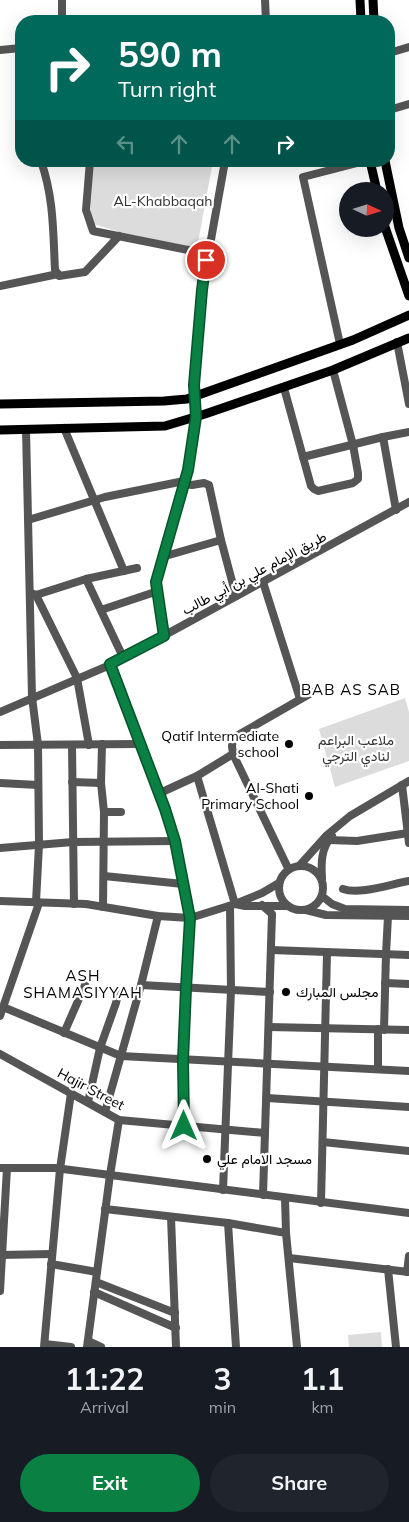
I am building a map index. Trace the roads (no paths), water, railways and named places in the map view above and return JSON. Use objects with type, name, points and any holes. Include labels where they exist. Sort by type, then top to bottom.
[{"type":"main road","points":[[360,0],[361,15]]},
{"type":"main road","points":[[373,0],[374,15]]},
{"type":"main road","points":[[371,167],[375,182]]},
{"type":"main road","points":[[386,167],[399,228],[409,258]]},
{"type":"main road","points":[[389,238],[409,296]]},
{"type":"main road","points":[[0,404],[164,402],[187,399],[340,344],[409,315]]},
{"type":"main road","points":[[0,430],[165,426],[284,388],[409,338]]},
{"type":"street","points":[[62,0],[62,15]]},
{"type":"street","points":[[265,0],[266,15]]},
{"type":"street","points":[[395,52],[409,48]]},
{"type":"street","points":[[0,50],[15,49]]},
{"type":"street","points":[[395,108],[409,104]]},
{"type":"street","points":[[43,167],[48,182],[52,209],[55,270],[58,274]]},
{"type":"street","points":[[90,167],[86,210],[94,231],[208,254]]},
{"type":"street","points":[[164,636],[156,582],[188,470],[196,417],[194,397],[202,290],[223,167]]},
{"type":"street","points":[[340,344],[303,177],[341,167]]},
{"type":"street","points":[[0,286],[58,274],[59,276],[85,272],[119,236]]},
{"type":"street","points":[[397,342],[409,404]]},
{"type":"street","points":[[284,388],[311,486],[314,490],[318,490],[353,483],[358,479],[358,474],[353,445],[333,370]]},
{"type":"street","points":[[64,428],[124,571]]},
{"type":"street","points":[[0,1016],[3,1002],[38,902],[38,745],[32,697],[33,593],[28,520],[26,429]]},
{"type":"street","points":[[303,457],[409,432]]},
{"type":"street","points":[[383,437],[396,510]]},
{"type":"street","points":[[28,520],[93,500],[184,482],[192,485],[207,484],[236,596]]},
{"type":"street","name":"طريق الإمام علي بن أبي طالب","points":[[0,712],[110,664],[409,502]]},
{"type":"street","points":[[162,556],[221,540]]},
{"type":"street","points":[[33,593],[137,568]]},
{"type":"street","points":[[86,579],[123,657]]},
{"type":"street","points":[[263,582],[300,699]]},
{"type":"street","points":[[101,610],[158,591]]},
{"type":"street","points":[[33,593],[77,678],[89,745]]},
{"type":"street","points":[[110,664],[160,793],[175,841],[190,918],[183,1060],[184,1126]]},
{"type":"street","points":[[288,868],[233,754],[233,738],[312,692]]},
{"type":"street","points":[[102,744],[101,783],[104,812],[103,907]]},
{"type":"street","points":[[0,745],[140,744]]},
{"type":"street","points":[[72,745],[74,904]]},
{"type":"street","points":[[160,793],[197,776],[233,754]]},
{"type":"street","points":[[197,776],[233,905],[223,1190]]},
{"type":"street","points":[[72,782],[101,783]]},
{"type":"street","points":[[0,783],[38,785]]},
{"type":"street","points":[[300,865],[327,835],[350,816],[405,783],[409,843]]},
{"type":"street","points":[[104,812],[121,812]]},
{"type":"street","points":[[306,910],[316,905],[322,896],[324,888],[321,860],[326,843],[350,816]]},
{"type":"street","points":[[329,840],[356,842],[408,833]]},
{"type":"street","points":[[0,848],[74,842],[175,841]]},
{"type":"street","points":[[288,906],[280,895],[279,883],[288,868],[300,865],[307,866],[315,870],[322,878]]},
{"type":"street","points":[[104,876],[183,884]]},
{"type":"street","points":[[343,889],[349,891],[366,890],[409,881]]},
{"type":"street","points":[[0,901],[86,904],[158,916],[190,918],[233,905],[262,893],[279,883]]},
{"type":"street","points":[[322,896],[332,904],[345,909],[409,910]]},
{"type":"street","points":[[233,905],[288,906],[294,909],[326,915],[409,916]]},
{"type":"street","points":[[262,905],[272,914],[263,1195]]},
{"type":"street","points":[[105,1112],[141,985],[158,916]]},
{"type":"street","points":[[378,1069],[388,916]]},
{"type":"street","points":[[271,950],[409,955]]},
{"type":"street","points":[[321,1203],[328,953]]},
{"type":"street","points":[[385,983],[409,984]]},
{"type":"street","points":[[64,1033],[85,985]]},
{"type":"street","points":[[141,985],[270,992]]},
{"type":"street","points":[[88,1102],[100,1048],[118,993]]},
{"type":"street","points":[[3,1002],[64,1033],[121,1056],[409,1071]]},
{"type":"street","points":[[269,1027],[409,1030]]},
{"type":"street","name":"Hajir Street","points":[[0,1054],[119,1120],[266,1133]]},
{"type":"street","points":[[71,1093],[60,1168],[44,1346],[71,1347]]},
{"type":"street","points":[[266,1098],[409,1107]]},
{"type":"street","points":[[101,1347],[87,1344],[119,1120]]},
{"type":"street","points":[[323,1142],[409,1151]]},
{"type":"street","points":[[0,1292],[4,1168],[60,1168],[409,1213]]},
{"type":"street","points":[[285,1198],[286,1232],[297,1347]]},
{"type":"street","points":[[106,1209],[228,1223],[286,1232]]},
{"type":"street","points":[[171,1217],[176,1347]]},
{"type":"street","points":[[228,1223],[236,1347]]},
{"type":"street","points":[[1,1255],[52,1254]]},
{"type":"street","points":[[289,1258],[408,1272],[409,1256]]},
{"type":"street","points":[[51,1264],[97,1272]]},
{"type":"street","points":[[388,1269],[396,1347]]},
{"type":"street","points":[[96,1282],[175,1313]]},
{"type":"street","points":[[94,1292],[176,1328]]},
{"type":"place","name":"Qatif Intermediate school","points":[[289,744]]},
{"type":"place","name":"Al-Shati Primary School","points":[[309,796]]},
{"type":"place","name":"مجلس المبارك","points":[[286,992]]},
{"type":"place","name":"مسجد الامام علي","points":[[207,1159]]},
{"type":"district","name":"BAB AS SAB","points":[[351,690]]},
{"type":"district","name":"ASH SHAMASIYYAH","points":[[83,984]]},
{"type":"park label","name":"AL-Khabbaqah","points":[[163,201]]},
{"type":"park label","name":"ملاعب البراعم لنادي الترجي","points":[[356,748]]}]
